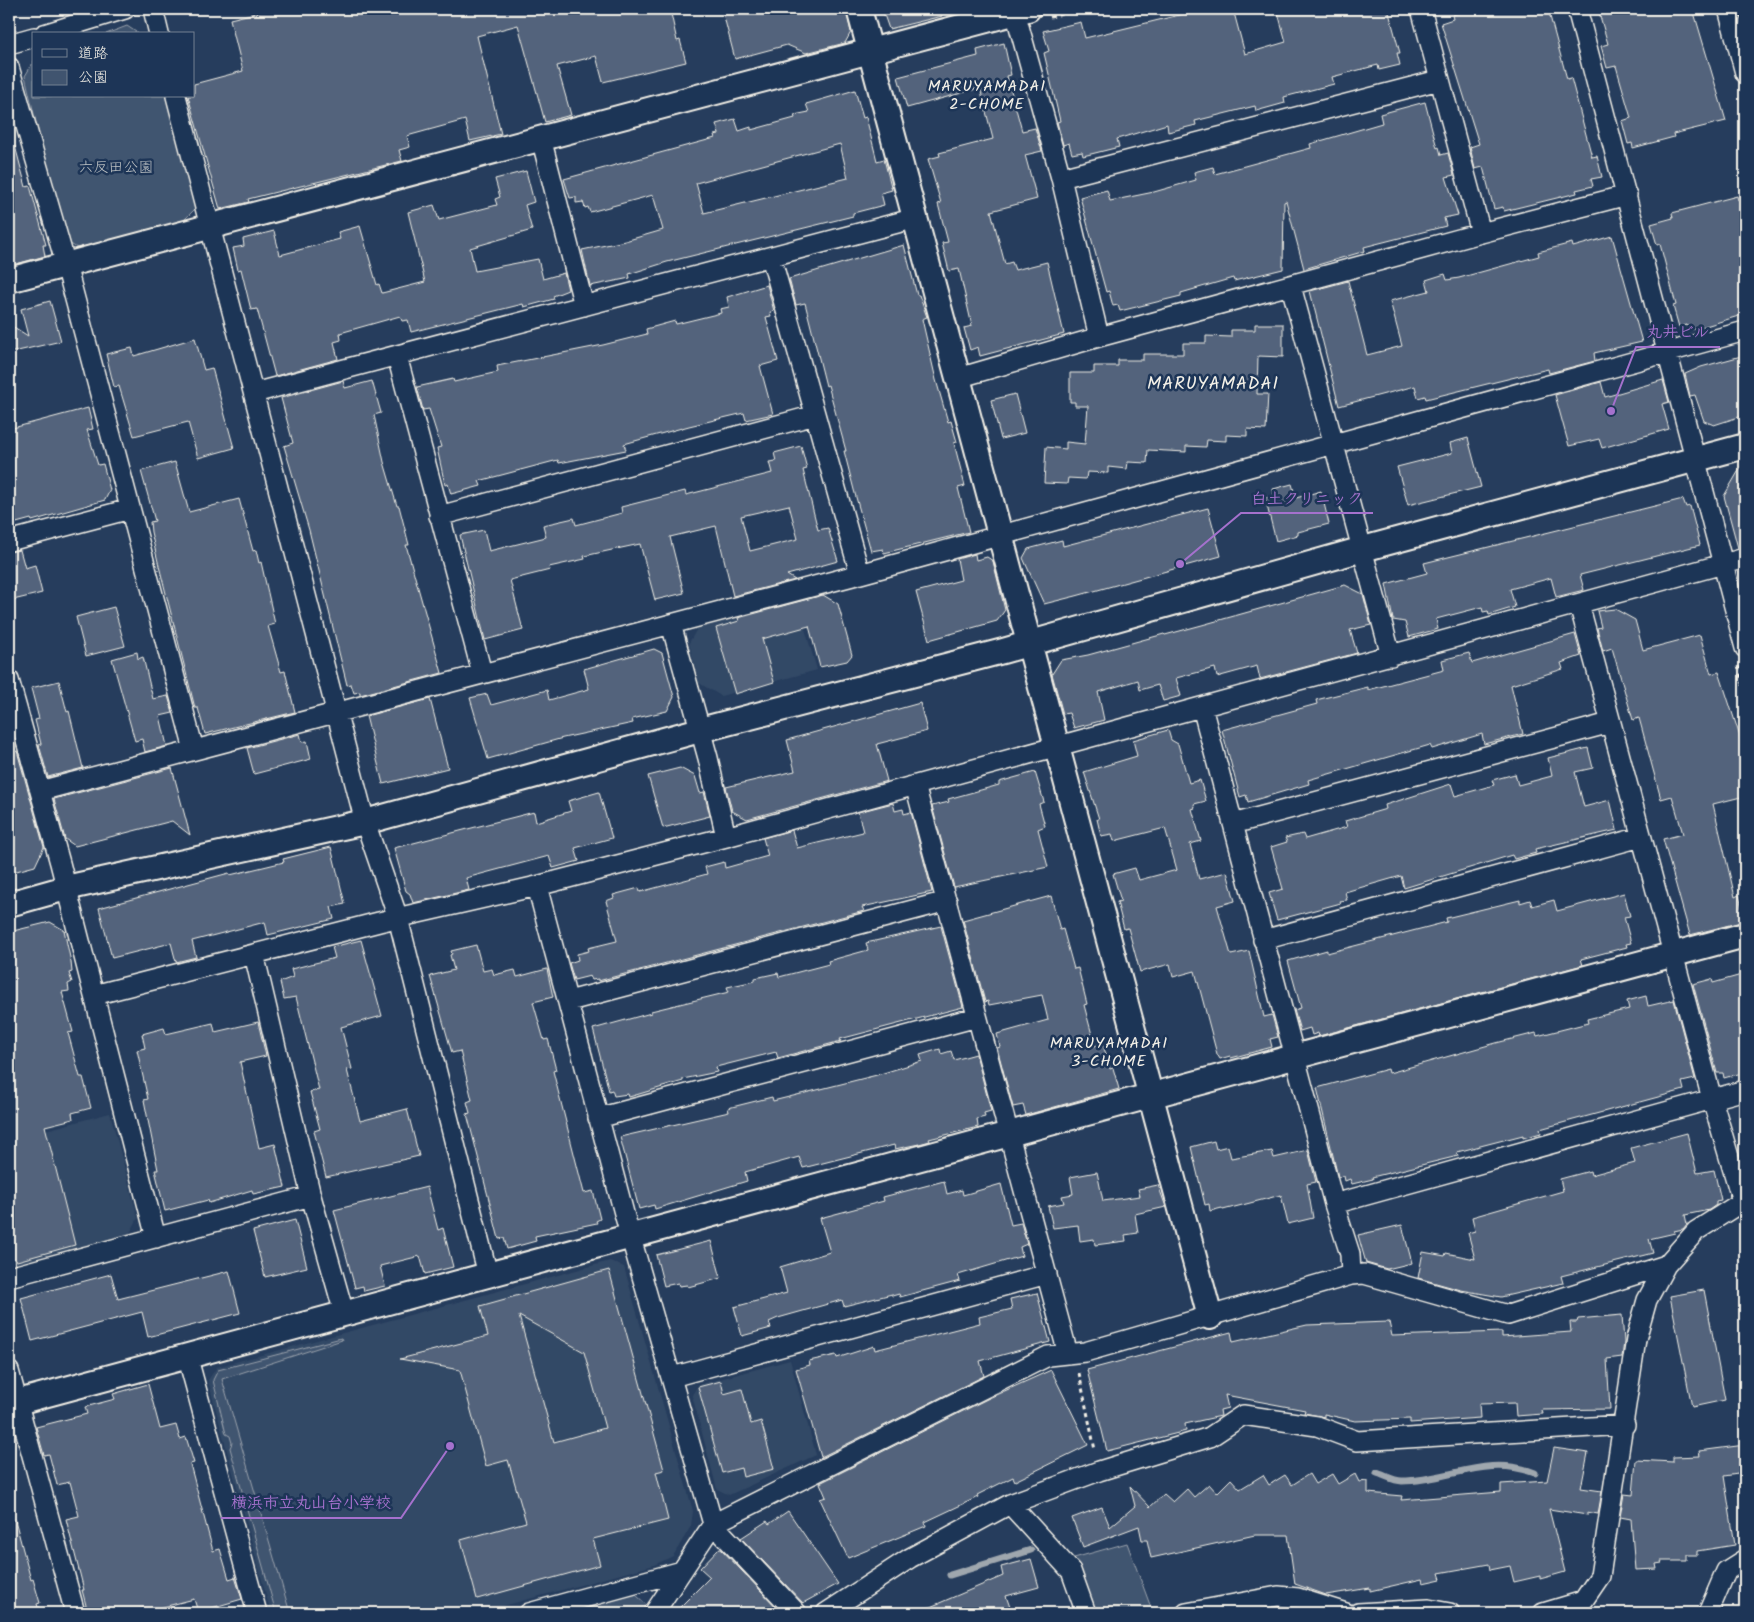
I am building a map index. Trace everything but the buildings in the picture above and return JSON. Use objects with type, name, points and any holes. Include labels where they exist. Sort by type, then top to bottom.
[{"type":"street","points":[[50,32],[125,9]]},
{"type":"street","points":[[153,9],[159,32]]},
{"type":"street","points":[[859,9],[1210,1317]]},
{"type":"street","points":[[1421,9],[1481,233]]},
{"type":"street","points":[[1577,9],[1669,353],[1694,460],[1745,648]]},
{"type":"street","points":[[1728,9],[1745,73]]},
{"type":"street","points":[[9,280],[1022,11],[1099,337]]},
{"type":"street","points":[[9,44],[32,38]]},
{"type":"street","points":[[9,67],[66,265],[194,750]]},
{"type":"street","points":[[1061,178],[1440,80]]},
{"type":"street","points":[[177,98],[365,822],[398,918],[488,1275]]},
{"type":"street","points":[[541,138],[584,306]]},
{"type":"street","points":[[958,378],[1099,337],[1481,233],[1627,196]]},
{"type":"street","points":[[254,393],[916,218]]},
{"type":"street","points":[[771,257],[860,574]]},
{"type":"street","points":[[1291,286],[1363,549],[1390,656]]},
{"type":"street","points":[[40,790],[860,574],[1745,331]]},
{"type":"street","points":[[397,356],[482,673]]},
{"type":"street","points":[[439,516],[815,415]]},
{"type":"street","points":[[9,904],[66,888],[365,822],[700,730],[1030,644],[1363,549],[1745,446]]},
{"type":"street","points":[[9,541],[130,509]]},
{"type":"street","points":[[94,995],[398,918],[537,886],[726,837],[1745,558]]},
{"type":"street","points":[[1543,1613],[1583,1601],[1600,1576],[1625,1425],[1636,1339],[1648,1300],[1666,1266],[1696,1231],[1744,1200],[1712,1099],[1674,955],[1640,837],[1579,604]]},
{"type":"street","points":[[672,624],[726,837]]},
{"type":"street","points":[[9,680],[66,888],[156,1238]]},
{"type":"street","points":[[1202,707],[1334,1204],[1350,1254],[1351,1275]]},
{"type":"street","points":[[1233,824],[1610,723]]},
{"type":"street","points":[[915,785],[1068,1354]]},
{"type":"street","points":[[1263,940],[1640,837]]},
{"type":"street","points":[[537,886],[630,1236],[713,1524],[797,1613]]},
{"type":"street","points":[[569,1001],[947,901]]},
{"type":"street","points":[[14,1400],[488,1275],[1745,935]]},
{"type":"street","points":[[254,954],[311,1196],[344,1313]]},
{"type":"street","points":[[598,1118],[977,1017]]},
{"type":"street","points":[[1334,1204],[1745,1090]]},
{"type":"street","points":[[9,1277],[311,1196]]},
{"type":"street","points":[[654,1613],[713,1524],[1048,1356],[1086,1352],[1351,1275],[1364,1274],[1508,1315],[1666,1266]]},
{"type":"street","points":[[672,1377],[1047,1274]]},
{"type":"street","points":[[187,1355],[257,1613]]},
{"type":"street","points":[[9,1372],[14,1400],[75,1613]]},
{"type":"street","points":[[826,1613],[910,1558],[1010,1504],[1099,1471],[1210,1437],[1243,1414],[1316,1426],[1357,1442],[1625,1425]]},
{"type":"street","points":[[1010,1504],[1071,1570],[1086,1613]]},
{"type":"street","points":[[1708,1613],[1726,1570],[1745,1559]]},
{"type":"street","points":[[529,1613],[682,1571]]},
{"type":"street","points":[[1186,1613],[1278,1596],[1298,1598],[1346,1613]]},
{"type":"street","points":[[1358,1613],[1428,1609],[1450,1613]]},
{"type":"path","points":[[1068,1354],[1078,1369],[1099,1471]]},
{"type":"shaded area","points":[[797,602],[817,670],[721,696],[699,683],[689,643],[698,627]]},
{"type":"shaded area","points":[[110,1113],[138,1218],[129,1235],[15,1264],[9,1260],[9,1140]]},
{"type":"shaded area","points":[[610,1261],[624,1267],[693,1511],[691,1526],[673,1556],[654,1565],[477,1613],[271,1613],[208,1380],[217,1367]]},
{"type":"shaded area","points":[[790,1360],[816,1455],[729,1495],[717,1489],[692,1395],[698,1385]]},
{"type":"green space","points":[[127,26],[136,32],[111,32]]},
{"type":"green space","name":"六反田公園","points":[[32,64],[32,98],[167,98],[197,207],[182,222],[77,248],[64,240],[25,76]]},
{"type":"green space","points":[[341,1338],[342,1340],[222,1379],[290,1613],[276,1613],[230,1448],[232,1443],[230,1436],[226,1434],[213,1380],[218,1370]]},
{"type":"green space","points":[[1127,1543],[1153,1613],[1095,1613],[1074,1558]]},
{"type":"green space","points":[[635,1594],[648,1606],[644,1613],[567,1613]]},
{"type":"waterway","points":[[1377,1473],[1399,1481],[1419,1480],[1484,1467],[1500,1466],[1535,1473]]},
{"type":"waterway","points":[[950,1575],[1031,1550]]},
{"type":"place","name":"丸井ビル","points":[[1611,411]]},
{"type":"place","name":"白土クリニック","points":[[1180,564]]},
{"type":"place","name":"横浜市立丸山台小学校","points":[[450,1446]]},
{"type":"district","name":"MARUYAMADAI 2-CHOME","points":[[987,94]]},
{"type":"district","name":"MARUYAMADAI","points":[[1213,383]]},
{"type":"district","name":"MARUYAMADAI 3-CHOME","points":[[1109,1051]]}]
